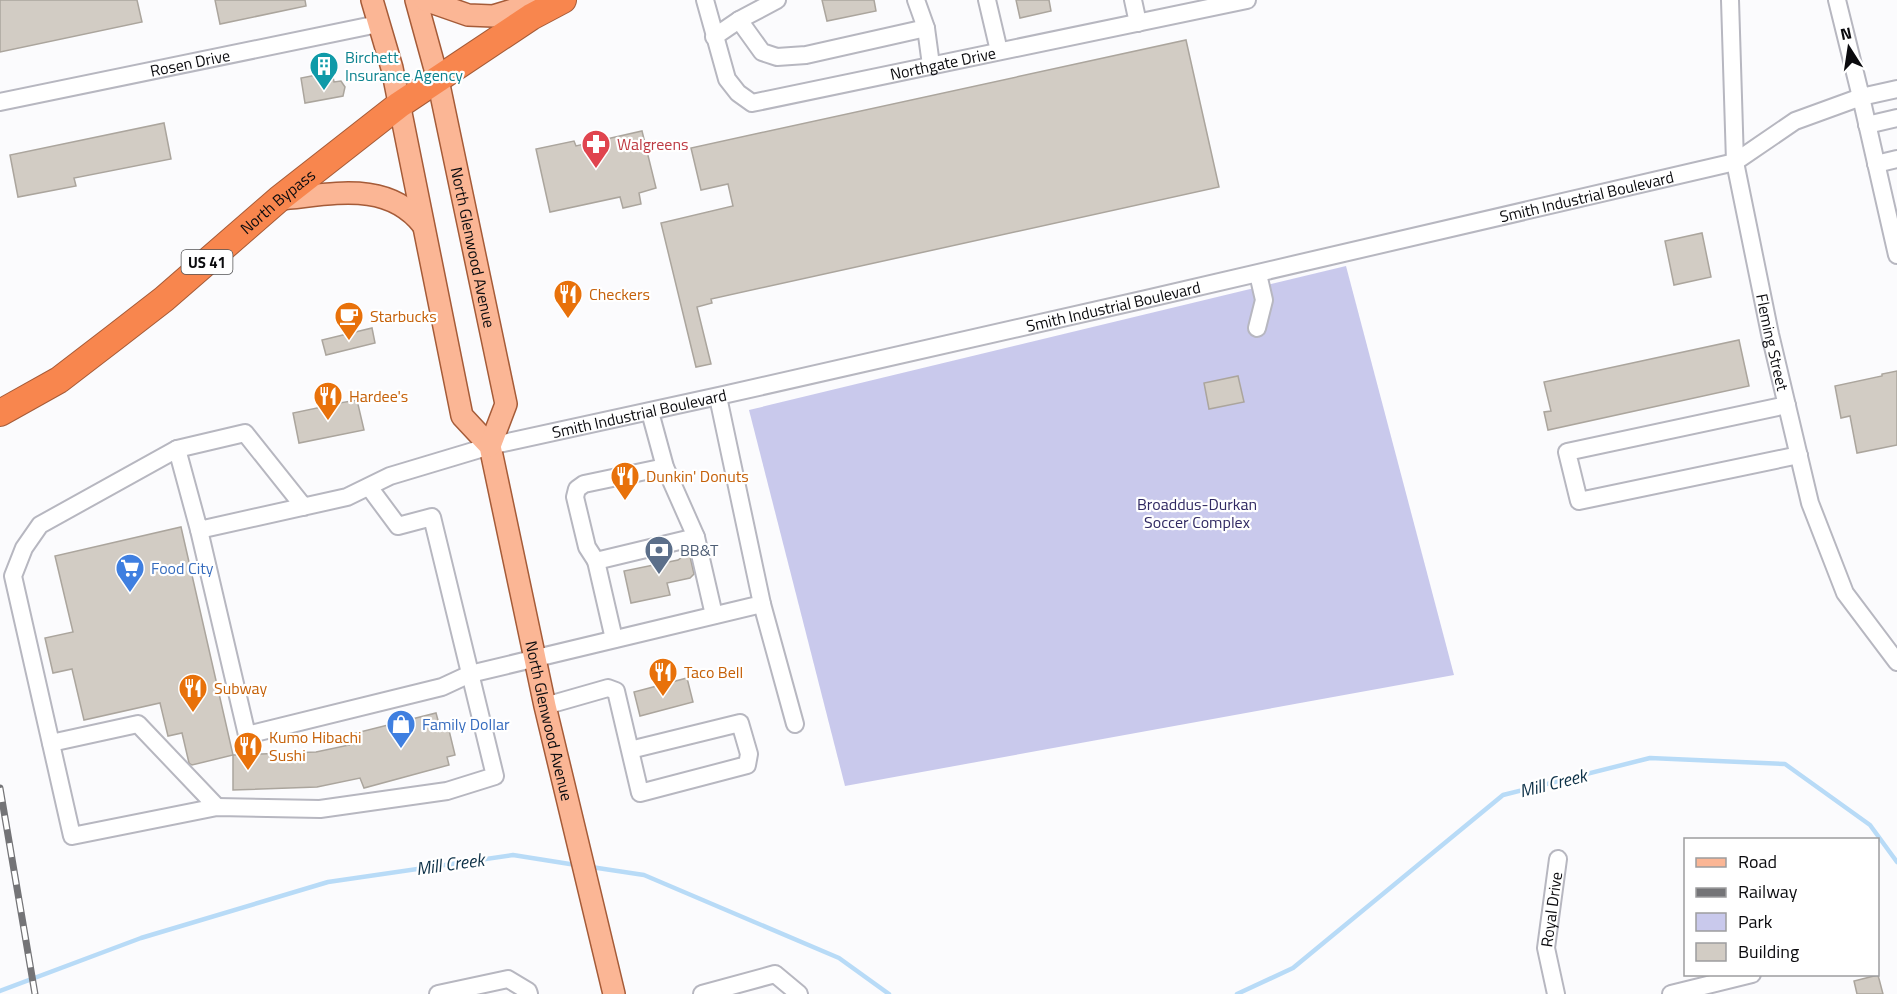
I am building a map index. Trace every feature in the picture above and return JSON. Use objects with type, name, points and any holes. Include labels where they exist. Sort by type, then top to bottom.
[{"type":"highway","name":"North Bypass","points":[[4,411],[59,380],[132,325],[279,199],[399,105],[531,17],[563,0]]},
{"type":"main road","points":[[372,0],[392,68],[462,416],[490,446]]},
{"type":"main road","name":"North Glenwood Avenue","points":[[416,0],[438,80],[506,404],[490,446],[534,658],[614,994]]},
{"type":"main road","points":[[425,0],[468,15],[493,16],[546,0]]},
{"type":"main road","points":[[279,199],[359,192],[391,199],[413,212],[423,225]]},
{"type":"street","name":"Northgate Drive","points":[[705,0],[727,79],[738,93],[752,103],[1138,23],[1214,3],[1242,0]]},
{"type":"street","points":[[714,37],[739,20],[777,0]]},
{"type":"street","points":[[916,0],[926,28],[931,65]]},
{"type":"street","points":[[987,0],[999,51]]},
{"type":"street","points":[[1133,0],[1138,23]]},
{"type":"street","name":"Fleming Street","points":[[1730,0],[1735,162],[1810,503],[1845,593],[1897,662]]},
{"type":"street","points":[[1837,0],[1876,164],[1891,202],[1897,255]]},
{"type":"street","points":[[739,20],[762,52],[777,57],[806,55],[926,28]]},
{"type":"street","name":"Rosen Drive","points":[[0,102],[378,24]]},
{"type":"street","points":[[1735,162],[1795,121],[1861,97],[1897,89]]},
{"type":"street","points":[[1867,125],[1897,118]]},
{"type":"street","points":[[1876,164],[1897,159]]},
{"type":"street","name":"Smith Industrial Boulevard","points":[[199,530],[347,498],[390,476],[490,446],[718,397],[1258,274],[1735,162]]},
{"type":"street","points":[[1257,328],[1264,300],[1258,274]]},
{"type":"street","points":[[718,397],[762,604],[795,724]]},
{"type":"street","points":[[1787,405],[1567,452],[1579,501],[1799,455]]},
{"type":"street","points":[[650,412],[665,467],[696,537],[714,615]]},
{"type":"street","points":[[304,507],[245,433],[177,449],[40,525],[24,548],[13,576],[72,836],[217,807],[320,809],[447,791],[495,776],[432,518],[398,526],[369,487]]},
{"type":"street","points":[[177,449],[199,530],[247,735],[442,687],[470,674],[762,604]]},
{"type":"street","points":[[614,639],[596,561],[587,548],[575,497],[578,489],[584,484],[665,467]]},
{"type":"street","points":[[596,561],[696,537]]},
{"type":"street","points":[[545,706],[608,688],[616,691],[640,793],[747,765],[749,754],[740,723],[630,750]]},
{"type":"street","points":[[51,743],[138,724],[217,807]]},
{"type":"street","name":"Royal Drive","points":[[1556,994],[1546,948],[1558,859]]},
{"type":"street","points":[[702,994],[775,974],[799,994]]},
{"type":"street","points":[[1671,994],[1748,976]]},
{"type":"street","points":[[438,994],[508,979],[528,991],[529,994]]},
{"type":"green space","name":"Broaddus-Durkan Soccer Complex","points":[[1346,266],[1454,675],[845,786],[749,410]]},
{"type":"building","points":[[0,0],[137,0],[142,22],[0,52]]},
{"type":"building","points":[[215,0],[305,0],[306,6],[220,24]]},
{"type":"building","points":[[822,0],[874,0],[876,11],[827,21]]},
{"type":"building","points":[[1016,0],[1049,0],[1051,11],[1020,18]]},
{"type":"building","points":[[1186,40],[1219,187],[711,299],[712,303],[697,307],[711,364],[696,367],[661,223],[733,206],[728,184],[701,190],[691,148]]},
{"type":"building","name":"Birchett Insurance Agency","points":[[332,72],[334,82],[341,81],[345,87],[343,96],[305,103],[301,78]]},
{"type":"building","points":[[164,123],[171,159],[74,178],[76,186],[18,197],[10,155]]},
{"type":"building","name":"Walgreens","points":[[642,131],[656,188],[639,193],[641,204],[623,208],[620,197],[550,212],[536,149],[574,141],[576,146]]},
{"type":"building","points":[[1702,233],[1711,277],[1674,285],[1665,241]]},
{"type":"building","name":"Starbucks","points":[[372,328],[375,343],[326,355],[322,340]]},
{"type":"building","points":[[1739,340],[1749,386],[1548,430],[1544,412],[1551,411],[1544,382]]},
{"type":"building","points":[[1897,371],[1897,445],[1857,453],[1850,416],[1841,418],[1835,386]]},
{"type":"building","points":[[1238,376],[1244,402],[1209,409],[1204,383]]},
{"type":"building","name":"Hardee's","points":[[333,400],[334,404],[357,400],[364,430],[299,443],[293,413],[322,407],[321,402]]},
{"type":"building","name":"Food City","points":[[181,527],[233,755],[192,765],[189,763],[182,733],[168,736],[160,703],[84,720],[72,669],[53,673],[45,638],[73,632],[55,556]]},
{"type":"building","name":"BB&T","points":[[689,552],[694,574],[690,578],[667,583],[670,595],[631,603],[624,571],[678,560]]},
{"type":"building","name":"Taco Bell","points":[[687,678],[693,702],[640,716],[634,692]]},
{"type":"building","points":[[436,713],[439,724],[447,722],[455,755],[447,757],[449,765],[364,788],[360,778],[317,787],[233,790],[233,755],[316,752],[354,744],[352,734]]},
{"type":"building","points":[[1878,976],[1883,994],[1857,994],[1854,981]]},
{"type":"waterway","name":"Mill Creek","points":[[1237,994],[1293,968],[1503,795],[1650,758],[1785,764],[1870,825],[1897,862]]},
{"type":"waterway","name":"Mill Creek","points":[[0,991],[141,938],[328,882],[513,855],[576,865]]},
{"type":"waterway","name":"Mill Creek","points":[[591,867],[644,875],[839,958],[889,994]]},
{"type":"railway","points":[[0,788],[35,994]]},
{"type":"place","name":"Birchett Insurance Agency","points":[[324,92]]},
{"type":"place","name":"Walgreens","points":[[596,170]]},
{"type":"place","name":"Checkers","points":[[568,320]]},
{"type":"place","name":"Starbucks","points":[[349,342]]},
{"type":"place","name":"Hardee's","points":[[328,422]]},
{"type":"place","name":"Dunkin' Donuts","points":[[625,502]]},
{"type":"place","name":"BB&T","points":[[659,576]]},
{"type":"place","name":"Food City","points":[[130,594]]},
{"type":"place","name":"Taco Bell","points":[[663,698]]},
{"type":"place","name":"Subway","points":[[193,714]]},
{"type":"place","name":"Family Dollar","points":[[401,750]]},
{"type":"place","name":"Kumo Hibachi Sushi","points":[[248,772]]}]
